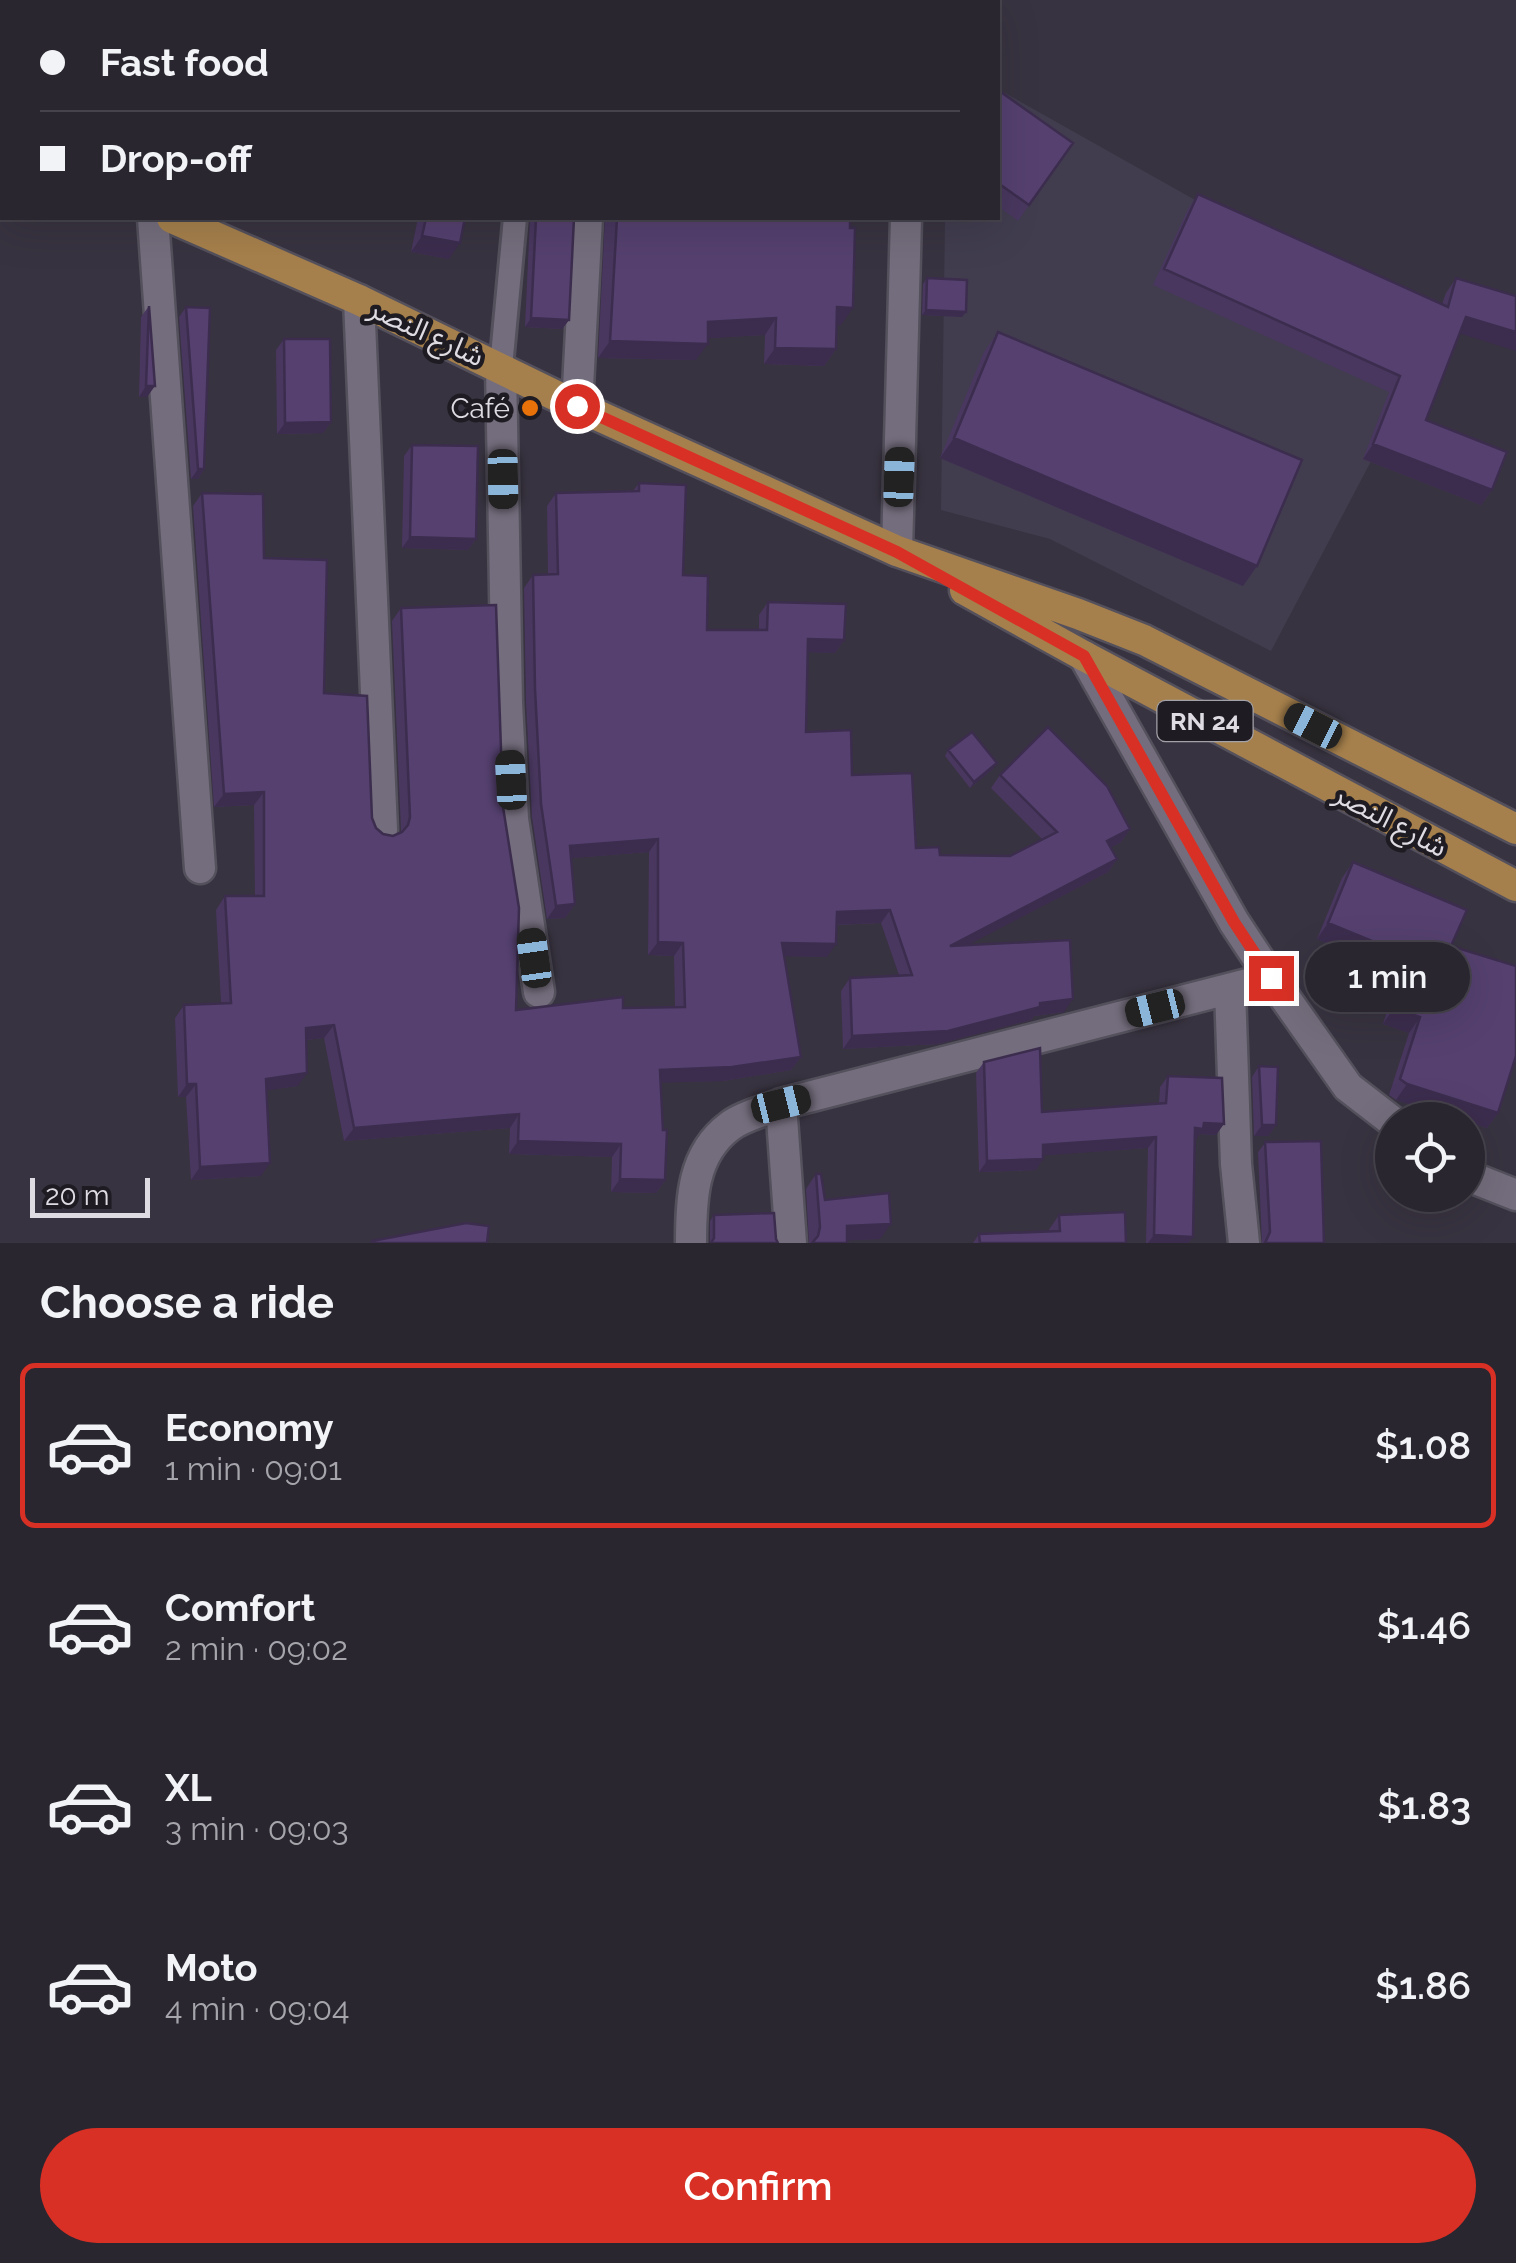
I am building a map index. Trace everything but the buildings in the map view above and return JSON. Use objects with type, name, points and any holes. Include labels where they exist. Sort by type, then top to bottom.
[{"type":"main road","name":"شارع النصر","points":[[177,220],[359,300],[577,406],[897,552],[1516,886]]},
{"type":"main road","name":"شارع النصر","points":[[897,552],[1144,640],[1516,829]]},
{"type":"street","points":[[153,220],[200,868]]},
{"type":"street","points":[[577,406],[587,220]]},
{"type":"street","points":[[897,552],[906,220]]},
{"type":"street","points":[[359,300],[382,830]]},
{"type":"street","points":[[501,367],[513,819],[539,992]]},
{"type":"street","points":[[1084,656],[1234,922],[1348,1087],[1375,1108]]},
{"type":"street","points":[[691,1243],[691,1207],[701,1158],[730,1126],[781,1104],[1271,978]]},
{"type":"street","points":[[1230,989],[1236,1164],[1244,1243]]},
{"type":"street","points":[[781,1104],[791,1243]]},
{"type":"street","points":[[1485,1183],[1516,1195]]},
{"type":"lane","points":[[501,367],[515,220]]},
{"type":"shaded area","points":[[1000,90],[1437,336],[1271,651],[1050,539],[941,510],[945,220],[1000,220]]},
{"type":"place","name":"Café","points":[[530,408]]},
{"type":"route","points":[[577,406],[897,552],[1084,656],[1234,922],[1271,978]]}]
